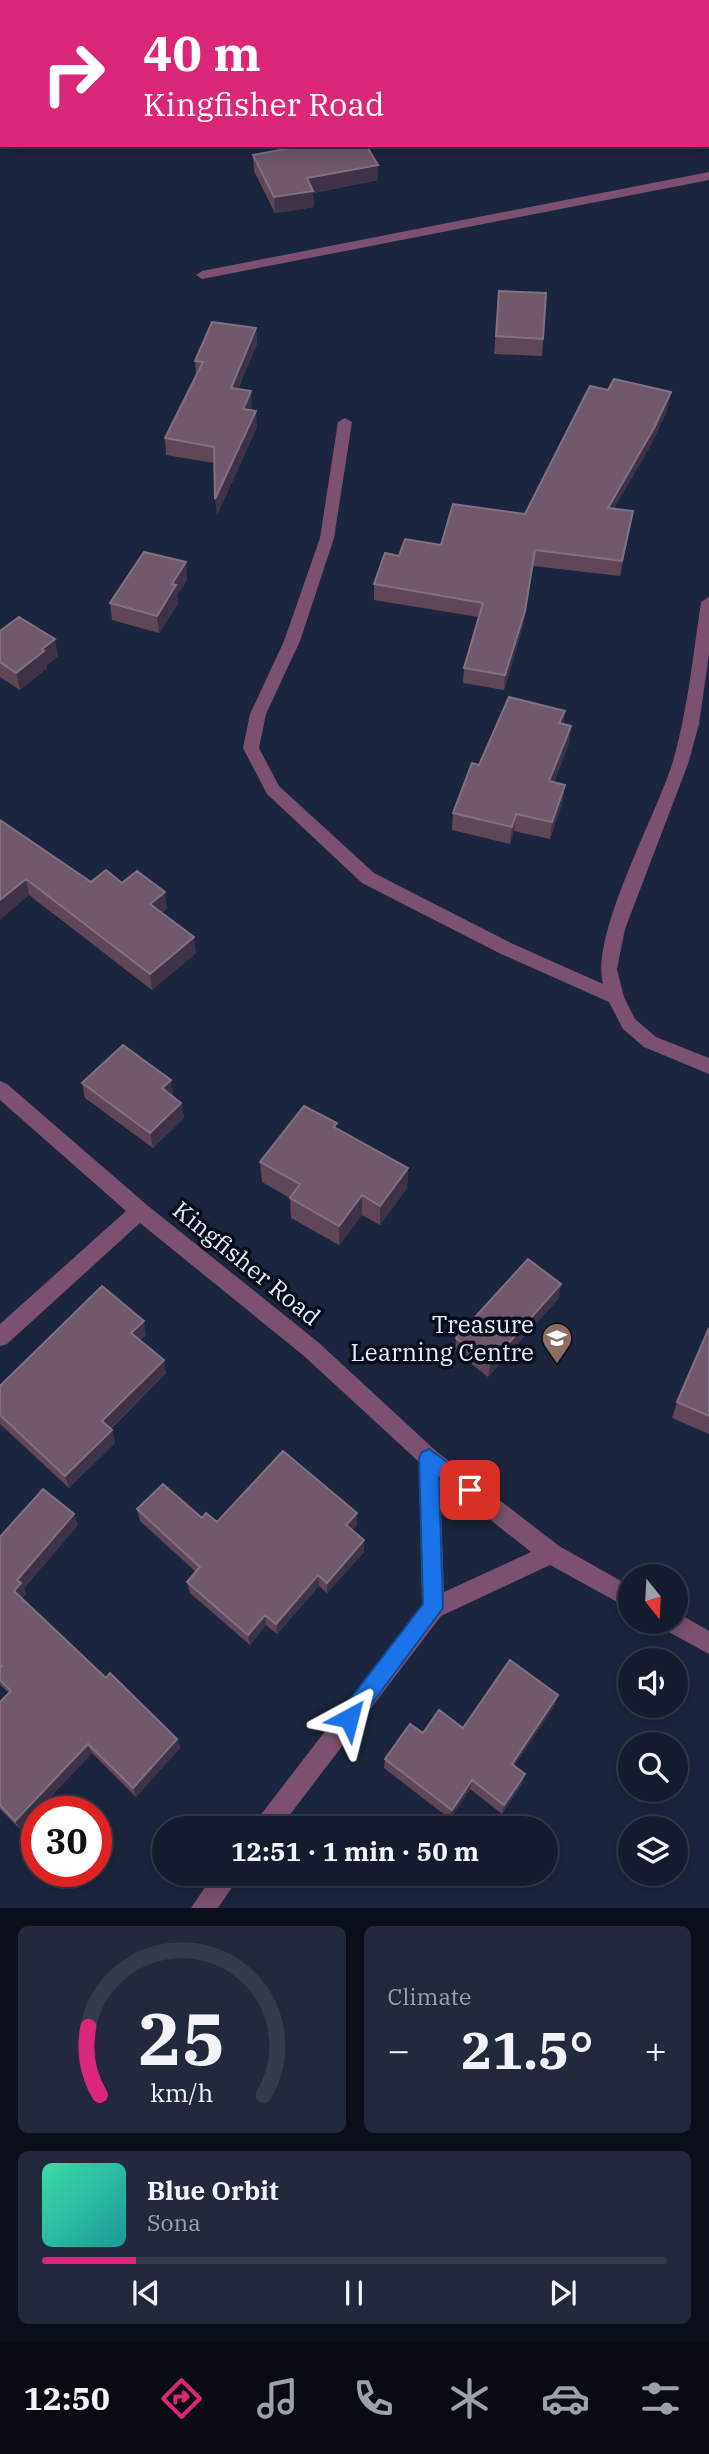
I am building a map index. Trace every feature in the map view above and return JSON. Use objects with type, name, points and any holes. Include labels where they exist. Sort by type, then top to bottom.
[{"type":"street","points":[[202,275],[709,176]]},
{"type":"street","points":[[345,422],[327,538],[292,641],[258,714],[251,748],[273,790],[368,878],[505,948],[615,997]]},
{"type":"street","points":[[709,602],[691,724],[680,764],[617,929],[608,969],[615,997],[629,1024],[650,1042],[709,1066]]},
{"type":"street","name":"Kingfisher Road","points":[[0,1089],[140,1211],[311,1349],[429,1458],[551,1553],[618,1591]]},
{"type":"street","points":[[0,1337],[140,1211]]},
{"type":"street","points":[[429,1458],[433,1608]]},
{"type":"street","points":[[274,1816],[433,1608],[551,1553]]},
{"type":"street","points":[[688,1631],[709,1643]]},
{"type":"street","points":[[203,1908],[220,1886]]},
{"type":"building","points":[[296,147],[367,147],[378,165],[307,178],[313,191],[274,197],[253,155]]},
{"type":"building","points":[[499,291],[546,293],[543,339],[496,336]]},
{"type":"building","points":[[212,322],[256,328],[231,388],[251,391],[243,409],[256,411],[215,499],[214,447],[165,438],[203,362],[195,361]]},
{"type":"building","points":[[614,379],[671,392],[654,428],[608,508],[633,511],[622,561],[535,550],[525,611],[505,675],[464,668],[483,603],[374,584],[385,553],[399,556],[405,539],[441,545],[453,504],[525,514],[590,386],[608,390]]},
{"type":"building","points":[[144,552],[186,562],[157,616],[110,603]]},
{"type":"building","points":[[19,617],[55,639],[16,673],[0,662],[0,631]]},
{"type":"building","points":[[509,697],[565,711],[559,723],[571,726],[549,781],[565,785],[552,822],[516,814],[512,827],[453,813],[472,763],[479,765]]},
{"type":"building","points":[[0,820],[91,882],[106,870],[122,883],[137,871],[165,892],[150,904],[194,937],[150,974],[26,879],[0,900]]},
{"type":"building","points":[[123,1045],[171,1080],[162,1088],[181,1103],[150,1133],[82,1083]]},
{"type":"building","points":[[304,1106],[337,1123],[334,1127],[408,1168],[380,1206],[362,1195],[339,1226],[290,1198],[300,1184],[260,1162]]},
{"type":"building","points":[[528,1259],[561,1284],[490,1364],[456,1338]]},
{"type":"building","points":[[102,1286],[144,1321],[131,1333],[164,1360],[102,1421],[112,1430],[65,1476],[0,1415],[0,1386]]},
{"type":"building","points":[[709,1328],[709,1416],[677,1402]]},
{"type":"building","points":[[283,1451],[357,1513],[346,1525],[364,1540],[327,1583],[318,1575],[276,1624],[265,1615],[248,1635],[187,1582],[200,1567],[137,1509],[163,1484],[202,1518],[206,1513],[217,1522]]},
{"type":"building","points":[[43,1489],[74,1514],[17,1580],[21,1583],[14,1591],[106,1678],[110,1673],[177,1739],[133,1788],[88,1744],[39,1796],[21,1796],[21,1815],[15,1821],[0,1805],[0,1702],[11,1691],[0,1680],[0,1537]]},
{"type":"building","points":[[510,1660],[558,1695],[512,1764],[525,1774],[504,1805],[472,1780],[452,1810],[385,1759],[410,1724],[423,1733],[439,1710],[463,1728]]},
{"type":"place","name":"Treasure Learning Centre","points":[[557,1365]]},
{"type":"route","points":[[349,1718],[433,1608],[429,1458],[470,1490]]}]
